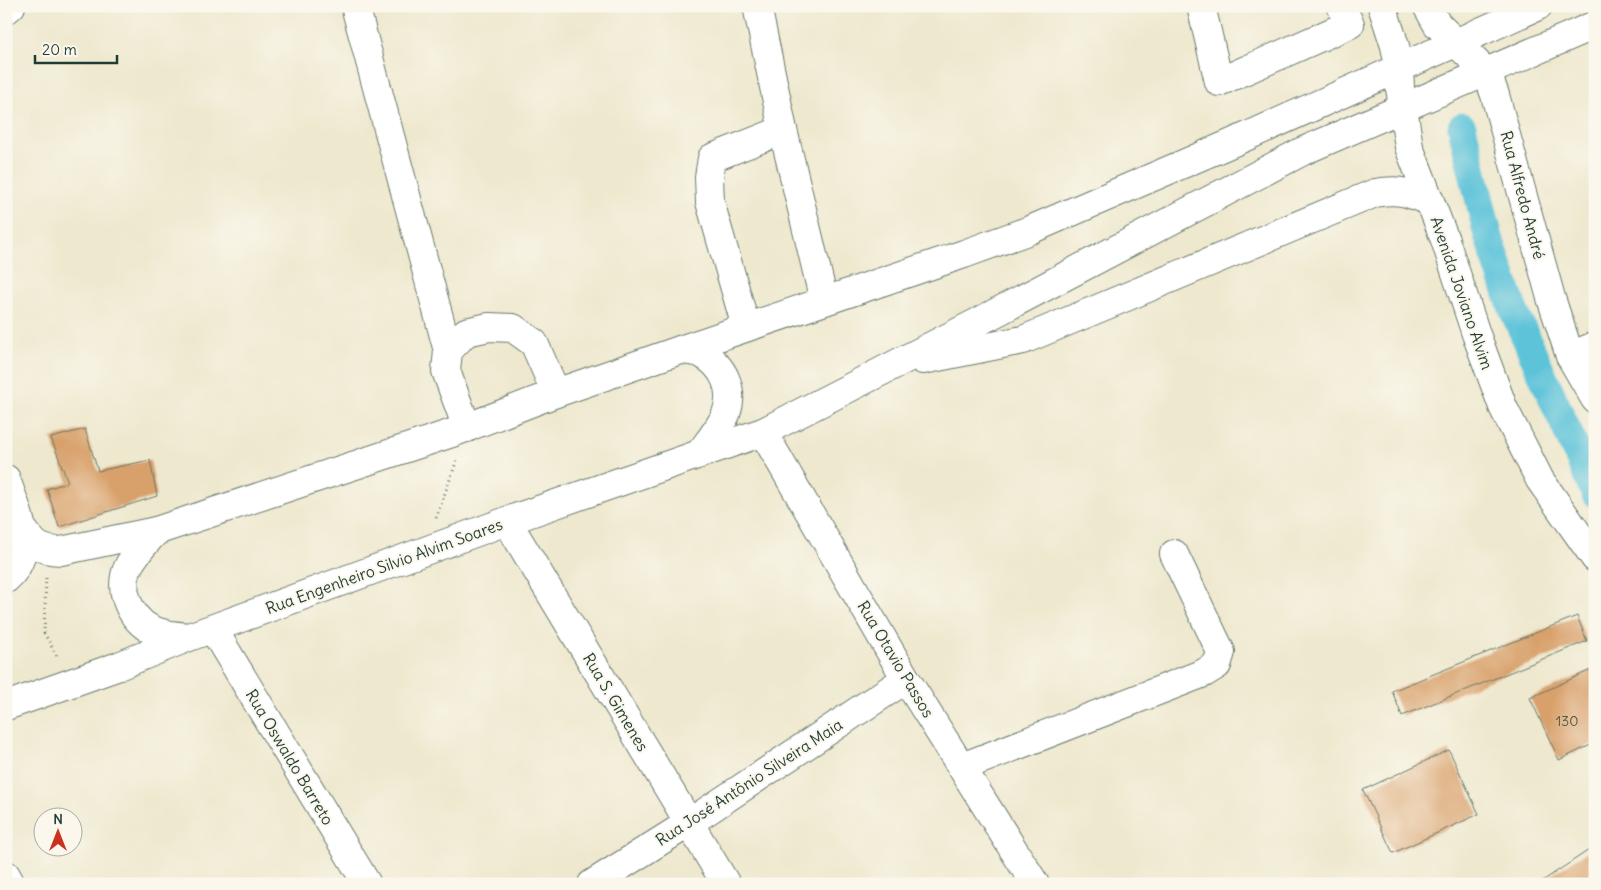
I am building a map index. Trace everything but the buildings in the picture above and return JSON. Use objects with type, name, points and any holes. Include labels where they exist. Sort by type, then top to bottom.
[{"type":"main road","points":[[6,10],[11,6]]},
{"type":"main road","points":[[355,6],[448,351],[446,371],[461,430]]},
{"type":"main road","points":[[757,6],[783,130],[824,301]]},
{"type":"main road","points":[[1200,6],[1218,82],[1350,24],[1341,6]]},
{"type":"main road","name":"Avenida Joviano Alvim","points":[[1382,6],[1395,46],[1409,146],[1445,240],[1502,407],[1540,480],[1595,558]]},
{"type":"main road","name":"Rua Alfredo André","points":[[1427,6],[1437,24],[1486,73],[1495,95],[1549,290],[1583,351],[1595,399]]},
{"type":"main road","points":[[22,528],[34,544],[47,551],[61,551],[156,532],[461,430],[556,393],[1030,230],[1241,139],[1538,6]]},
{"type":"main road","name":"Rua Engenheiro Silvio Alvim Soares","points":[[6,706],[116,667],[201,633],[507,520],[763,432],[1303,151],[1595,25]]},
{"type":"main road","points":[[746,327],[710,202],[709,177],[712,158],[783,130]]},
{"type":"main road","points":[[891,366],[1023,340],[1375,193],[1391,190],[1409,192],[1430,202]]},
{"type":"main road","points":[[448,351],[466,332],[489,327],[513,328],[534,343],[556,393]]},
{"type":"main road","points":[[680,350],[701,353],[716,364],[726,378],[729,396],[726,414],[700,453]]},
{"type":"main road","name":"Rua Otavio Passos","points":[[763,432],[906,679],[1035,884]]},
{"type":"main road","points":[[6,479],[22,528],[24,548],[19,563],[6,579]]},
{"type":"main road","name":"Rua S. Gimenes","points":[[507,520],[726,884]]},
{"type":"main road","points":[[156,532],[136,554],[126,572],[124,591],[130,608],[140,622],[157,632],[201,633]]},
{"type":"main road","points":[[962,767],[1204,673],[1217,665],[1221,652],[1174,554]]},
{"type":"main road","name":"Rua Oswaldo Barreto","points":[[201,633],[367,884]]},
{"type":"main road","name":"Rua José Antônio Silveira Maia","points":[[592,884],[689,823],[906,679]]},
{"type":"main road","points":[[6,875],[12,884]]},
{"type":"path","points":[[438,546],[432,529],[461,450],[461,430]]},
{"type":"path","points":[[47,551],[44,633],[70,683]]},
{"type":"waterway","points":[[1462,127],[1488,235],[1513,309],[1595,493]]}]
